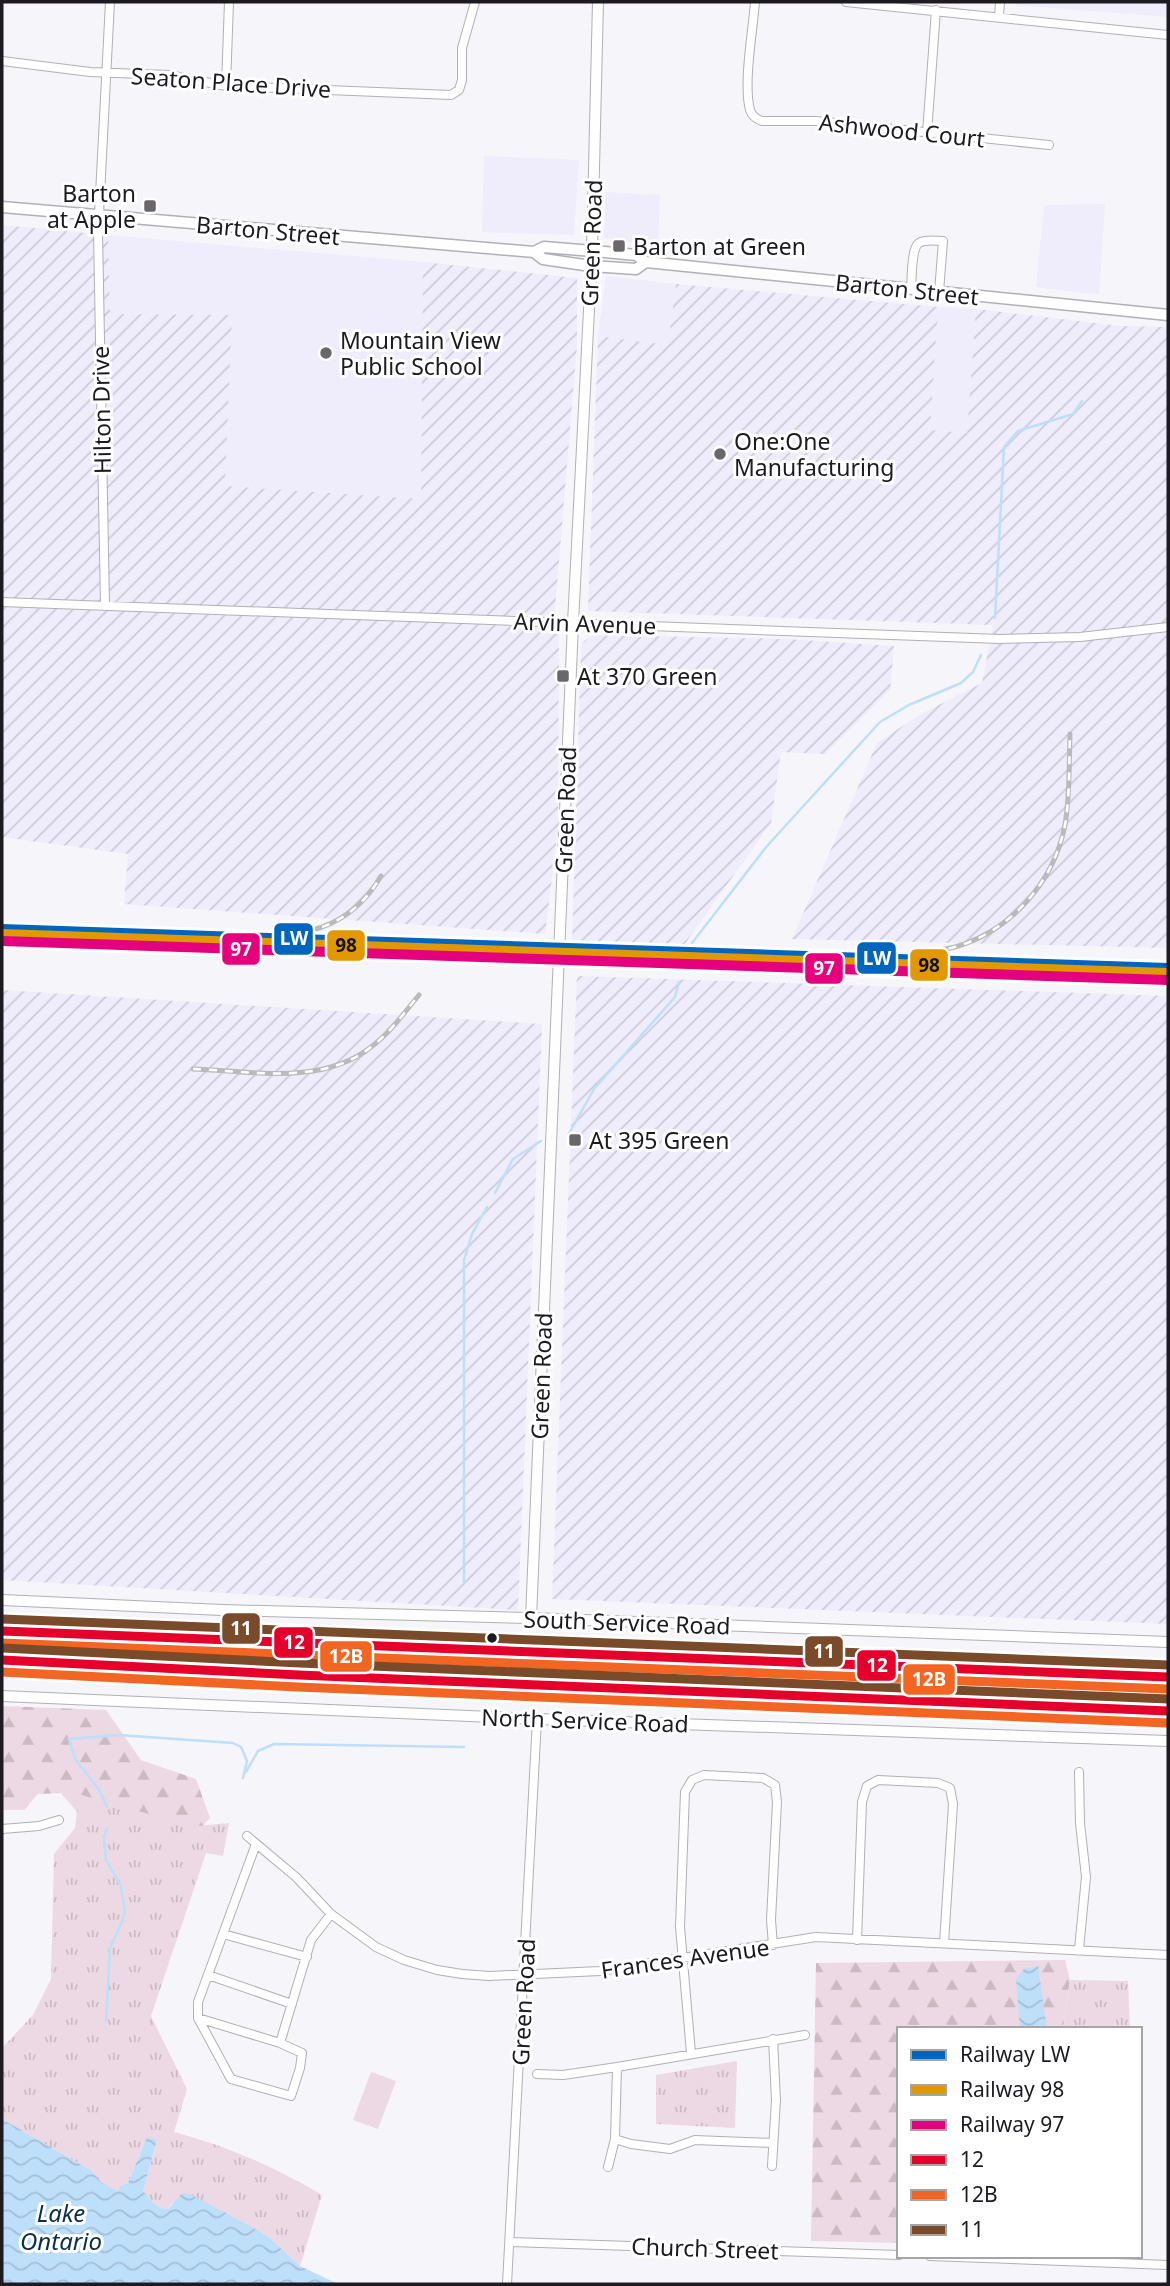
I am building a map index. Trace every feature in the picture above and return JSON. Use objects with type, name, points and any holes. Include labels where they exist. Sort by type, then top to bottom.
[{"type":"highway","points":[[2,1631],[1168,1677]]},
{"type":"highway","points":[[2,1660],[1168,1711]]},
{"type":"main road","name":"Barton Street","points":[[2,207],[534,252],[544,247],[636,255],[646,262],[1168,315]]},
{"type":"main road","name":"Barton Street","points":[[534,252],[542,259],[591,266],[636,269],[646,262]]},
{"type":"street","name":"Hilton Drive","points":[[105,605],[98,233],[110,2]]},
{"type":"street","points":[[226,86],[229,2]]},
{"type":"street","name":"Seaton Place Drive","points":[[2,61],[107,73],[169,75],[226,86],[451,95],[459,90],[462,80],[462,48],[475,2]]},
{"type":"street","name":"Green Road","points":[[531,1618],[573,623],[592,251],[598,2]]},
{"type":"street","name":"Ashwood Court","points":[[755,2],[749,84],[750,111],[755,118],[762,121],[816,121],[1049,145]]},
{"type":"street","points":[[846,2],[1168,34]]},
{"type":"street","points":[[999,16],[1000,2]]},
{"type":"street","points":[[927,133],[936,10]]},
{"type":"street","points":[[911,289],[914,250],[918,243],[943,242],[939,292]]},
{"type":"street","name":"Arvin Avenue","points":[[2,602],[1000,639],[1080,637],[1168,628]]},
{"type":"street","name":"South Service Road","points":[[2,1600],[1168,1642]]},
{"type":"street","name":"North Service Road","points":[[2,1696],[537,1719],[1168,1741]]},
{"type":"street","name":"Green Road","points":[[507,2284],[537,1719]]},
{"type":"street","points":[[1079,1772],[1080,1823],[1086,1877],[1079,1950]]},
{"type":"street","points":[[691,2053],[680,1927],[685,1792],[692,1780],[704,1775],[763,1778],[775,1785],[771,1920],[773,1945]]},
{"type":"street","points":[[857,1940],[862,1802],[867,1786],[878,1780],[938,1783],[950,1788],[953,1804],[944,1942]]},
{"type":"street","points":[[2,1829],[39,1826],[59,1820]]},
{"type":"street","name":"Frances Avenue","points":[[247,1836],[296,1877],[331,1914],[376,1947],[404,1960],[462,1974],[524,1976],[600,1971],[816,1937],[1168,1955]]},
{"type":"street","points":[[198,2018],[280,2043],[302,2053],[300,2068],[290,2096],[231,2079],[198,2018],[198,2002],[256,1844]]},
{"type":"street","points":[[280,2043],[311,1940],[331,1914]]},
{"type":"street","points":[[223,1934],[307,1957]]},
{"type":"street","points":[[208,1975],[292,2004]]},
{"type":"street","points":[[537,2074],[563,2074],[617,2067],[805,2035]]},
{"type":"street","points":[[772,2166],[776,2100],[773,2039]]},
{"type":"street","points":[[608,2167],[615,2139],[617,2067]]},
{"type":"street","points":[[615,2139],[631,2144],[670,2148],[695,2140],[773,2143]]},
{"type":"street","name":"Church Street","points":[[511,2242],[897,2255]]},
{"type":"street","points":[[983,2258],[1168,2265]]},
{"type":"shaded area","points":[[1015,2],[1168,2],[1168,17],[1015,5]]},
{"type":"shaded area","points":[[484,156],[579,160],[574,235],[482,232]]},
{"type":"shaded area","points":[[606,192],[660,195],[658,246],[604,238]]},
{"type":"shaded area","points":[[1105,204],[1099,295],[1036,287],[1044,205]]},
{"type":"shaded area","points":[[2,225],[108,235],[110,314],[232,315],[225,486],[421,499],[423,262],[577,278],[577,345],[555,609],[559,635],[558,828],[545,934],[124,904],[128,854],[2,837]]},
{"type":"shaded area","name":"Mountain View Public School","points":[[108,235],[423,262],[422,499],[225,486],[232,315],[110,314]]},
{"type":"shaded area","points":[[606,276],[676,284],[668,345],[598,336]]},
{"type":"shaded area","points":[[676,284],[938,307],[930,430],[967,433],[976,309],[1121,326],[1168,327],[1168,948],[792,939],[877,743],[919,715],[982,683],[993,625],[588,611],[598,336],[668,345]]},
{"type":"shaded area","points":[[938,307],[976,309],[967,433],[930,430]]},
{"type":"shaded area","points":[[593,635],[786,639],[894,646],[890,690],[825,754],[781,752],[771,823],[684,945],[572,942],[581,648],[584,641]]},
{"type":"shaded area","points":[[577,976],[1168,996],[1168,1624],[552,1599]]},
{"type":"shaded area","points":[[2,990],[542,1024],[518,1610],[2,1580]]},
{"type":"green space","points":[[2,1706],[106,1710],[141,1760],[196,1779],[210,1818],[196,1833],[77,1812],[61,1793],[38,1794],[24,1810],[2,1810]]},
{"type":"green space","points":[[79,1794],[197,1826],[229,1823],[223,1856],[206,1853],[151,2016],[187,2089],[174,2132],[250,2158],[322,2195],[300,2266],[269,2237],[253,2228],[172,2203],[168,2209],[160,2207],[147,2198],[143,2191],[157,2141],[146,2139],[128,2183],[120,2186],[118,2191],[100,2181],[92,2171],[2,2119],[2,2048],[33,2015],[51,1979],[54,1854],[75,1828]]},
{"type":"green space","points":[[1065,1960],[1070,1980],[1063,2027],[897,2027],[897,2243],[811,2241],[816,1963]]},
{"type":"green space","points":[[1070,1980],[1128,1981],[1130,2027],[1063,2027]]},
{"type":"green space","points":[[737,2061],[735,2128],[656,2124],[656,2075]]},
{"type":"green space","points":[[371,2072],[396,2081],[378,2129],[353,2120]]},
{"type":"water","points":[[1038,1966],[1047,2027],[1020,2027],[1016,1979],[1024,1969]]},
{"type":"water","name":"Lake Ontario","points":[[2,2119],[92,2171],[101,2182],[118,2191],[120,2186],[128,2183],[146,2139],[148,2137],[157,2140],[143,2191],[153,2203],[168,2209],[182,2193],[190,2194],[269,2237],[300,2266],[338,2284],[2,2284]]},
{"type":"waterway","points":[[995,618],[1004,447],[1018,431],[1073,414],[1082,401]]},
{"type":"waterway","points":[[692,943],[767,846],[880,722],[909,705],[961,683],[973,672],[981,655]]},
{"type":"waterway","points":[[568,1135],[594,1089],[675,997],[679,982]]},
{"type":"waterway","points":[[495,1193],[513,1159],[541,1141]]},
{"type":"waterway","points":[[464,1583],[464,1260],[472,1234],[487,1207]]},
{"type":"waterway","points":[[107,1807],[100,1791],[75,1759],[69,1739],[119,1735],[233,1743],[241,1747],[247,1761],[243,1778]]},
{"type":"waterway","points":[[246,1772],[258,1751],[274,1744],[464,1747]]},
{"type":"waterway","points":[[106,2021],[110,1948],[125,1910],[120,1884],[106,1860],[104,1838],[107,1828]]},
{"type":"railway","points":[[837,957],[911,954],[955,947],[975,940],[1012,916],[1040,884],[1059,846],[1068,803],[1070,734]]},
{"type":"railway","points":[[243,937],[285,935],[322,927],[354,909],[381,876]]},
{"type":"railway","points":[[193,1069],[285,1073],[331,1067],[352,1059],[371,1047],[419,995]]},
{"type":"rail line","name":"LW","points":[[2,929],[1168,968]]},
{"type":"rail line","name":"98","points":[[2,934],[1168,973]]},
{"type":"rail line","name":"97","points":[[2,941],[1168,980]]},
{"type":"transit line","name":"11","points":[[2,1619],[1168,1665]]},
{"type":"transit line","name":"12","points":[[2,1631],[1168,1677]]},
{"type":"transit line","name":"12B","points":[[2,1643],[1168,1689]]},
{"type":"transit line","name":"11","points":[[3,1648],[1168,1699]]},
{"type":"transit line","name":"12","points":[[2,1660],[1168,1711]]},
{"type":"transit line","name":"12B","points":[[2,1672],[1167,1723]]},
{"type":"place","name":"Barton at Apple","points":[[150,206]]},
{"type":"place","name":"Barton at Green","points":[[619,246]]},
{"type":"place","name":"Mountain View Public School","points":[[326,353]]},
{"type":"place","name":"One:One Manufacturing","points":[[720,454]]},
{"type":"place","name":"At 370 Green","points":[[563,676]]},
{"type":"place","name":"At 395 Green","points":[[575,1140]]}]
